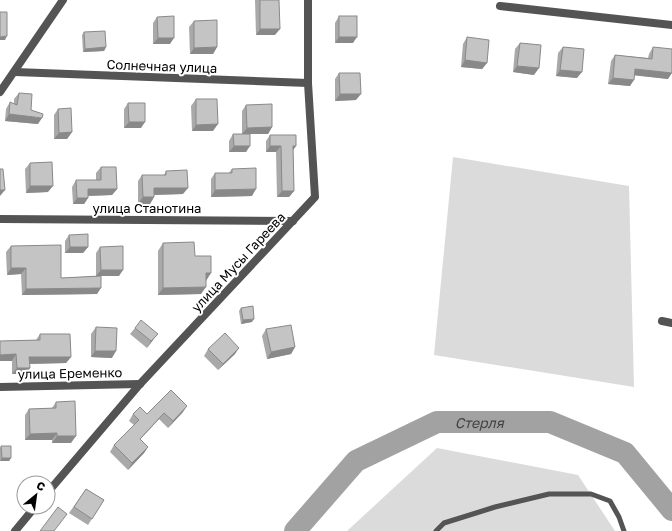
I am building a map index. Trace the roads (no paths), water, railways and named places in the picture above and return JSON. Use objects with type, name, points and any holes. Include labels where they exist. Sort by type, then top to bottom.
[{"type":"street","points":[[0,92],[63,0]]},
{"type":"street","name":"улица Мусы Гареева","points":[[56,483],[140,384],[315,197],[308,83],[308,0]]},
{"type":"street","points":[[500,6],[672,25]]},
{"type":"street","name":"Солнечная улица","points":[[15,72],[308,83]]},
{"type":"street","name":"улица Станотина","points":[[0,219],[293,221]]},
{"type":"street","points":[[662,321],[672,323]]},
{"type":"street","name":"улица Еременко","points":[[0,387],[140,384]]},
{"type":"street","points":[[15,531],[28,515]]},
{"type":"lane","points":[[436,531],[444,523],[495,507],[549,494],[590,494],[610,501],[624,531]]},
{"type":"waterway","name":"Стерля","points":[[295,531],[356,461],[437,422],[550,422],[625,453],[672,510]]}]
